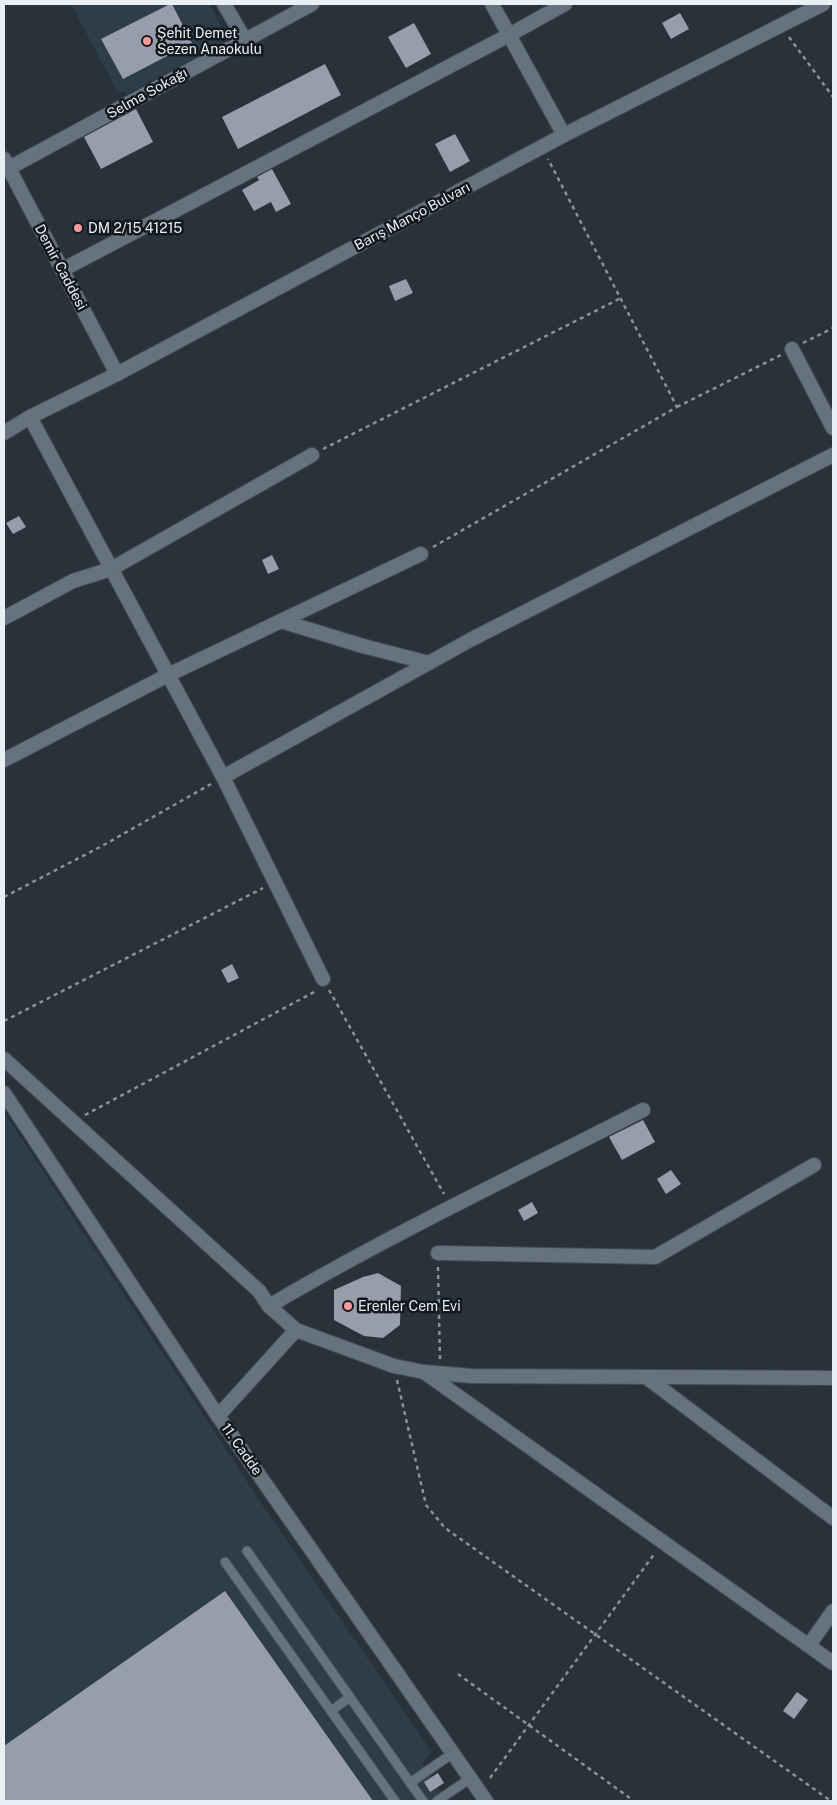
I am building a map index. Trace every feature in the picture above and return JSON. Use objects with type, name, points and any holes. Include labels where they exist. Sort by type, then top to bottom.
[{"type":"street","points":[[224,4],[244,40]]},
{"type":"street","name":"Selma Sokağı","points":[[6,164],[312,4]]},
{"type":"street","points":[[492,4],[564,135]]},
{"type":"street","points":[[62,270],[509,35],[564,4]]},
{"type":"street","name":"Barış Manço Bulvarı","points":[[4,433],[30,417],[117,374],[564,135],[824,4]]},
{"type":"street","name":"Demir Caddesi","points":[[6,164],[117,374]]},
{"type":"street","points":[[792,349],[833,428]]},
{"type":"street","points":[[30,417],[223,777],[325,982]]},
{"type":"street","points":[[4,618],[73,581],[111,569],[312,455]]},
{"type":"street","points":[[223,777],[472,639],[833,455]]},
{"type":"street","points":[[4,760],[168,675],[420,554]]},
{"type":"street","points":[[281,621],[363,646],[429,663]]},
{"type":"street","points":[[4,1059],[259,1291],[270,1306],[296,1330],[394,1366],[424,1372],[472,1376],[833,1378]]},
{"type":"street","name":"11. Cadde","points":[[4,1093],[218,1416],[486,1801]]},
{"type":"street","points":[[270,1306],[324,1274],[451,1206],[643,1110]]},
{"type":"street","points":[[438,1253],[655,1257],[814,1164]]},
{"type":"street","points":[[218,1416],[296,1330]]},
{"type":"street","points":[[424,1372],[833,1663]]},
{"type":"street","points":[[646,1377],[833,1518]]},
{"type":"street","points":[[809,1645],[833,1611]]},
{"type":"lane","points":[[248,1551],[423,1801]]},
{"type":"lane","points":[[225,1562],[395,1801]]},
{"type":"lane","points":[[331,1711],[350,1697]]},
{"type":"lane","points":[[410,1783],[453,1753]]},
{"type":"lane","points":[[437,1801],[470,1778]]},
{"type":"path","points":[[780,26],[833,96]]},
{"type":"path","points":[[542,147],[677,407]]},
{"type":"path","points":[[312,455],[621,298]]},
{"type":"path","points":[[420,554],[677,407],[833,328]]},
{"type":"path","points":[[4,897],[102,846],[223,777]]},
{"type":"path","points":[[4,1021],[275,882]]},
{"type":"path","points":[[73,1121],[325,982],[451,1206]]},
{"type":"path","points":[[438,1253],[440,1373]]},
{"type":"path","points":[[394,1366],[426,1505],[445,1528],[831,1801]]},
{"type":"path","points":[[490,1778],[663,1542]]},
{"type":"path","points":[[458,1674],[634,1801]]},
{"type":"shaded area","points":[[71,4],[209,4],[226,35],[223,43],[128,93],[117,91]]},
{"type":"shaded area","points":[[4,1112],[265,1509],[432,1752],[422,1763],[431,1777],[438,1773],[444,1783],[438,1787],[448,1801],[4,1801]]},
{"type":"building","name":"Şehit Demet Sezen Anaokulu","points":[[172,4],[192,43],[123,79],[101,39]]},
{"type":"building","points":[[680,13],[689,29],[671,39],[662,23]]},
{"type":"building","points":[[414,23],[431,54],[406,68],[388,37]]},
{"type":"building","points":[[325,64],[341,95],[238,149],[222,117]]},
{"type":"building","points":[[136,109],[153,142],[101,169],[84,137]]},
{"type":"building","points":[[455,134],[470,161],[450,172],[435,144]]},
{"type":"building","points":[[272,169],[291,204],[276,212],[271,202],[254,211],[242,190],[259,180],[257,177]]},
{"type":"building","points":[[406,279],[413,293],[395,301],[389,286]]},
{"type":"building","points":[[19,516],[26,527],[13,534],[6,523]]},
{"type":"building","points":[[272,555],[279,569],[268,574],[262,560]]},
{"type":"building","points":[[232,964],[239,978],[228,983],[221,970]]},
{"type":"building","points":[[643,1120],[655,1142],[622,1160],[609,1137]]},
{"type":"building","points":[[671,1170],[681,1184],[666,1194],[657,1179]]},
{"type":"building","points":[[532,1202],[538,1213],[524,1221],[518,1210]]},
{"type":"building","points":[[378,1273],[401,1286],[400,1325],[383,1338],[364,1336],[334,1320],[334,1290],[363,1277]]},
{"type":"building","points":[[225,1591],[373,1801],[4,1801],[4,1746]]},
{"type":"building","points":[[797,1692],[808,1700],[794,1719],[783,1711]]},
{"type":"building","points":[[438,1773],[444,1783],[430,1792],[424,1782]]},
{"type":"place","name":"Şehit Demet Sezen Anaokulu","points":[[147,41]]},
{"type":"place","name":"DM 2/15 41215","points":[[78,228]]},
{"type":"place","name":"Erenler Cem Evi","points":[[348,1306]]}]
